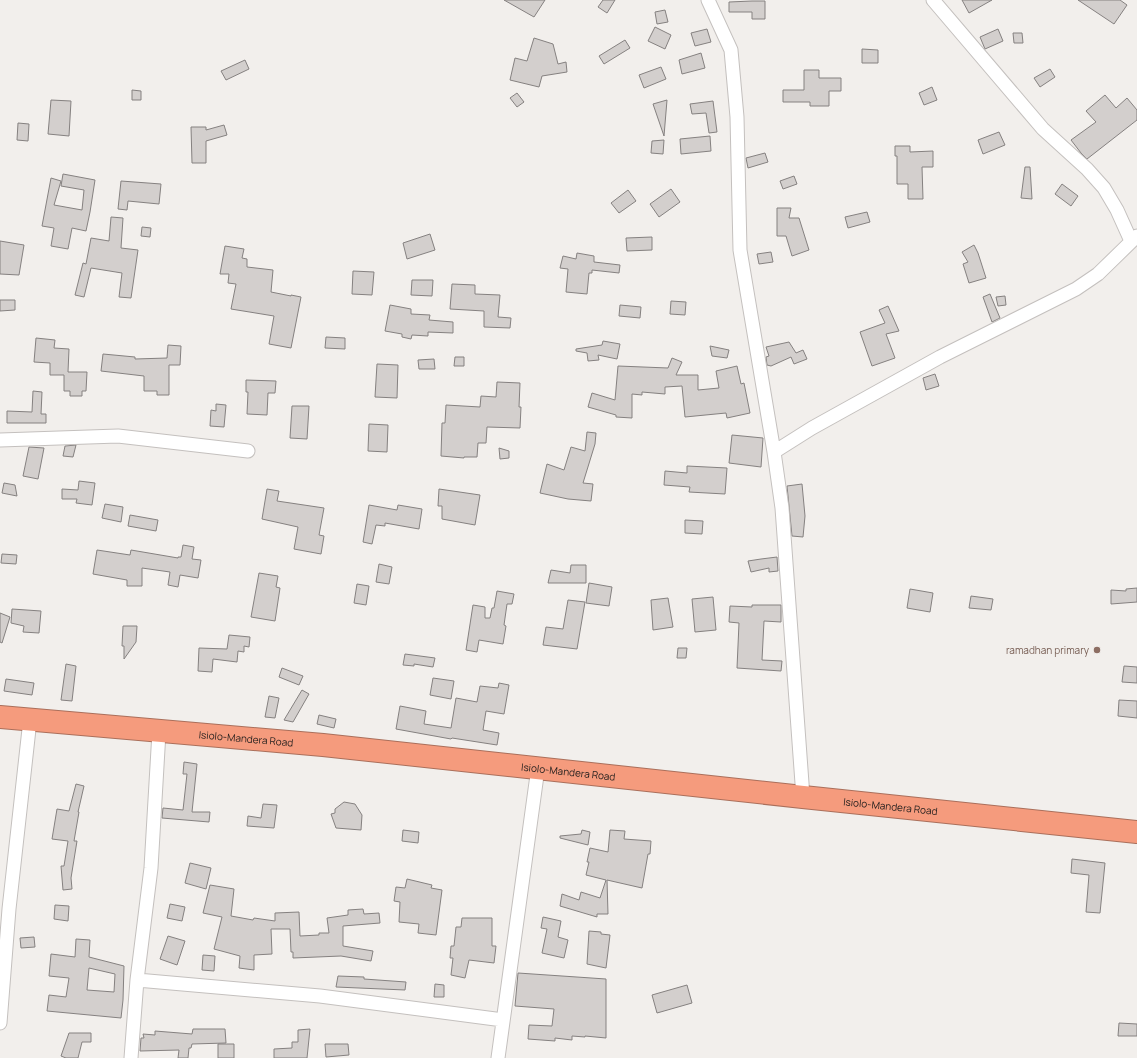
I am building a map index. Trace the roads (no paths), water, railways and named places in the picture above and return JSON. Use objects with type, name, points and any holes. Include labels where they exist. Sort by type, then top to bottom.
[{"type":"highway","name":"Isiolo-Mandera Road","points":[[0,717],[159,732],[323,745],[1137,832]]},
{"type":"street","points":[[708,0],[731,50],[737,117],[740,250],[774,452],[783,516],[804,797]]},
{"type":"street","points":[[774,452],[812,428],[940,357],[1076,289],[1098,274],[1134,238],[1104,188],[1087,169],[1042,128],[933,0]]},
{"type":"street","points":[[0,440],[118,436],[248,451]]},
{"type":"street","points":[[0,1023],[2,963],[30,720]]},
{"type":"street","points":[[130,1058],[137,980],[151,868],[159,732]]},
{"type":"street","points":[[498,1058],[538,768]]},
{"type":"street","points":[[137,980],[320,996],[503,1020]]},
{"type":"place","name":"ramadhan primary","points":[[1097,650]]}]
